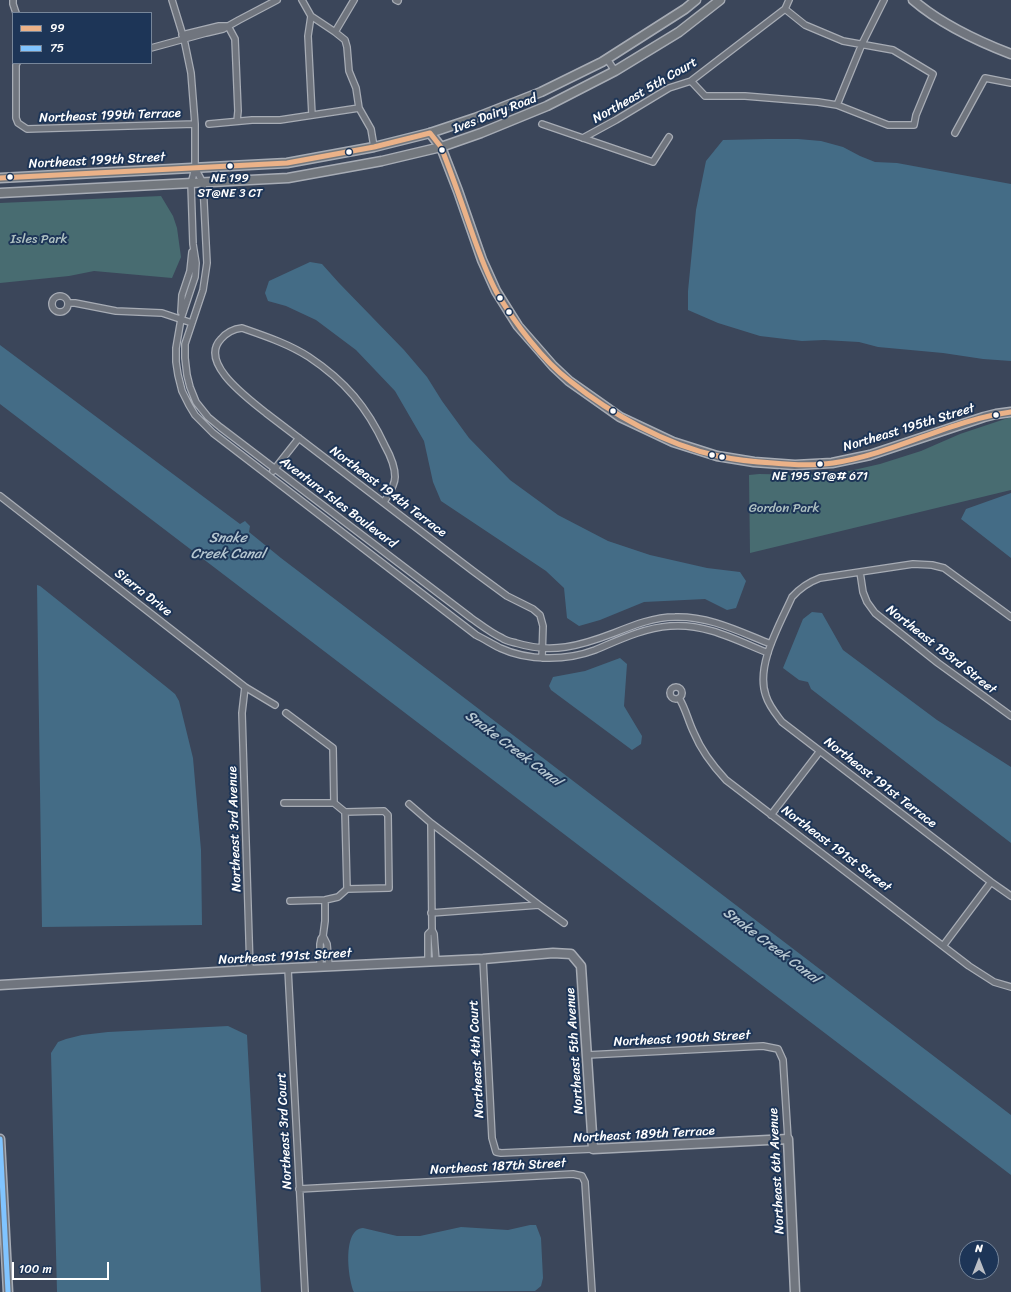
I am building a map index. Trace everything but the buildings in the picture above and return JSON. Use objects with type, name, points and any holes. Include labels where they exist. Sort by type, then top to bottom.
[{"type":"main road","name":"Ives Dairy Road","points":[[195,168],[287,163],[374,147],[430,133],[475,118],[541,92],[607,59],[686,9],[696,0]]},
{"type":"main road","name":"Ives Dairy Road","points":[[203,183],[288,178],[382,161],[441,147],[481,133],[547,106],[615,71],[679,32],[720,0]]},
{"type":"main road","name":"Northeast 199th Street","points":[[0,178],[195,168]]},
{"type":"main road","name":"Northeast 199th Street","points":[[0,193],[203,183]]},
{"type":"street","points":[[14,0],[13,4],[16,12]]},
{"type":"street","points":[[172,0],[183,37],[191,73],[195,168]]},
{"type":"street","points":[[152,48],[219,26],[228,26],[277,0]]},
{"type":"street","points":[[302,0],[311,16],[345,40],[347,47],[348,70],[356,88],[359,108],[371,129],[374,147]]},
{"type":"street","points":[[334,32],[354,0]]},
{"type":"street","name":"Northeast 5th Court","points":[[583,138],[669,88],[691,81],[785,9],[789,0]]},
{"type":"street","points":[[837,105],[862,44],[884,0]]},
{"type":"street","points":[[913,0],[921,7],[955,28],[985,44],[1011,54]]},
{"type":"street","points":[[691,81],[705,96],[745,96],[818,102],[837,105],[888,125],[914,125],[916,115],[933,74],[893,50],[843,41],[805,25],[785,9]]},
{"type":"street","points":[[311,16],[308,36],[312,115]]},
{"type":"street","points":[[228,26],[236,39],[237,121]]},
{"type":"street","points":[[607,59],[615,71]]},
{"type":"street","name":"Northeast 199th Terrace","points":[[16,64],[16,118],[18,123],[27,129],[194,124]]},
{"type":"street","points":[[955,132],[985,78],[1011,83]]},
{"type":"street","points":[[209,124],[237,121],[280,120],[359,108]]},
{"type":"street","points":[[542,124],[653,162],[669,137]]},
{"type":"street","name":"Northeast 195th Street","points":[[430,133],[441,147],[482,260],[496,291],[518,326],[569,382],[631,423],[673,442],[717,456],[754,462],[795,465],[832,463],[870,455],[984,417],[1011,412]]},
{"type":"street","name":"Aventura Isles Boulevard","points":[[195,168],[203,183],[207,256],[203,290],[185,344],[185,358],[190,387],[196,402],[208,417],[274,469],[471,618],[503,639],[528,647],[555,649],[576,646],[642,622],[675,616],[710,620],[771,644]]},
{"type":"street","name":"Aventura Isles Boulevard","points":[[195,168],[191,184],[193,244],[196,263],[195,277],[181,319],[176,348],[176,362],[182,391],[195,415],[208,429],[476,634],[501,648],[525,656],[542,658],[576,655],[593,651],[654,628],[671,626],[701,628],[713,631],[768,653]]},
{"type":"street","points":[[68,304],[75,303],[132,312],[162,314],[192,323]]},
{"type":"street","name":"Northeast 194th Terrace","points":[[384,502],[395,479],[394,469],[389,453],[378,430],[366,411],[348,388],[309,357],[289,345],[242,328],[226,333],[218,341],[215,348],[214,358],[223,373],[249,399],[299,438],[498,589],[514,600],[532,609],[540,616],[543,626],[542,658]]},
{"type":"street","points":[[269,475],[299,438]]},
{"type":"street","name":"Sierra Drive","points":[[0,496],[245,687],[275,705]]},
{"type":"street","points":[[768,653],[792,597],[809,583],[820,578],[913,564],[932,565],[944,568],[1011,617]]},
{"type":"street","name":"Northeast 193rd Street","points":[[860,572],[863,592],[867,602],[875,613],[932,659],[1011,716]]},
{"type":"street","name":"Northeast 191st Terrace","points":[[768,653],[764,668],[764,688],[766,696],[775,713],[782,722],[1011,896]]},
{"type":"street","name":"Northeast 3rd Avenue","points":[[245,687],[242,713],[250,970]]},
{"type":"street","name":"Northeast 191st Street","points":[[679,698],[685,708],[694,734],[701,748],[726,780],[981,975],[994,982],[1011,987]]},
{"type":"street","points":[[286,713],[333,748],[334,803]]},
{"type":"street","points":[[771,815],[820,751]]},
{"type":"street","points":[[284,803],[334,803],[345,812],[384,811],[388,815],[389,888],[347,889],[338,897],[325,900],[290,901]]},
{"type":"street","points":[[409,804],[431,823],[564,923]]},
{"type":"street","points":[[345,812],[347,889]]},
{"type":"street","points":[[431,823],[432,930],[428,934],[432,961]]},
{"type":"street","points":[[943,946],[991,882]]},
{"type":"street","points":[[320,966],[320,944],[323,936],[325,900]]},
{"type":"street","points":[[431,913],[539,905]]},
{"type":"street","points":[[323,936],[326,938],[329,966]]},
{"type":"street","name":"Northeast 191st Street","points":[[0,985],[320,966],[482,959],[553,953],[571,954]]},
{"type":"street","name":"Northeast 5th Avenue","points":[[571,954],[581,966],[593,1149]]},
{"type":"street","name":"Northeast 4th Court","points":[[482,959],[492,1138],[496,1152],[501,1153]]},
{"type":"street","name":"Northeast 3rd Court","points":[[288,969],[305,1292]]},
{"type":"street","name":"Northeast 190th Street","points":[[587,1055],[763,1046],[778,1049]]},
{"type":"street","name":"Northeast 6th Avenue","points":[[778,1049],[783,1060],[795,1292]]},
{"type":"street","points":[[0,1139],[8,1292]]},
{"type":"street","name":"Northeast 189th Terrace","points":[[501,1153],[788,1139]]},
{"type":"street","name":"Northeast 187th Street","points":[[299,1189],[573,1174],[582,1176],[585,1182],[592,1292]]},
{"type":"green space","name":"Isles Park","points":[[161,196],[173,216],[177,228],[181,257],[172,278],[94,271],[69,276],[0,283],[0,203]]},
{"type":"green space","name":"Gordon Park","points":[[1011,417],[1011,490],[750,553],[749,475],[809,475],[845,472],[880,464],[921,451],[960,434]]},
{"type":"water","points":[[767,139],[821,141],[843,147],[875,162],[897,163],[1011,184],[1011,361],[878,347],[859,342],[824,340],[802,341],[760,336],[718,323],[688,310],[688,291],[696,210],[706,161],[723,140]]},
{"type":"water","points":[[310,262],[322,264],[404,350],[427,377],[442,401],[469,438],[510,480],[558,515],[608,541],[650,555],[707,568],[740,572],[746,581],[736,608],[727,610],[705,599],[644,602],[600,620],[579,626],[567,618],[564,588],[546,571],[441,501],[433,482],[424,441],[395,391],[356,350],[316,320],[286,306],[268,301],[265,293],[269,281]]},
{"type":"water","name":"Snake Creek Canal","points":[[0,345],[240,524],[245,521],[250,526],[249,532],[281,558],[1011,1115],[1011,1175],[0,404]]},
{"type":"water","points":[[1011,493],[1011,558],[961,519],[966,509]]},
{"type":"water","points":[[37,585],[164,685],[175,694],[179,701],[193,758],[201,850],[202,925],[42,927]]},
{"type":"water","points":[[812,612],[822,613],[843,650],[937,720],[1011,767],[1011,843],[811,689],[808,682],[799,680],[783,668],[803,619]]},
{"type":"water","points":[[620,658],[627,664],[624,706],[642,736],[641,744],[632,750],[551,690],[549,686],[553,677],[585,671]]},
{"type":"water","points":[[228,1026],[247,1035],[261,1292],[57,1292],[51,1053],[58,1042],[82,1035],[108,1032]]},
{"type":"water","points":[[536,1225],[541,1238],[543,1278],[541,1286],[535,1291],[354,1292],[350,1277],[348,1256],[349,1245],[356,1231],[363,1228],[397,1236],[420,1236],[461,1227],[508,1230]]},
{"type":"transit line","name":"99","points":[[0,178],[287,163],[374,147],[430,133],[441,147],[478,250],[489,276],[497,293],[512,316],[549,363],[570,381],[603,405],[640,427],[698,451],[732,459],[818,465],[856,459],[966,422],[1011,412]]},
{"type":"transit line","name":"75","points":[[0,1139],[8,1292]]},
{"type":"place","name":"NE 199 ST@NE 3 CT","points":[[230,166]]},
{"type":"place","name":"NE 195 ST@# 671","points":[[820,464]]}]
